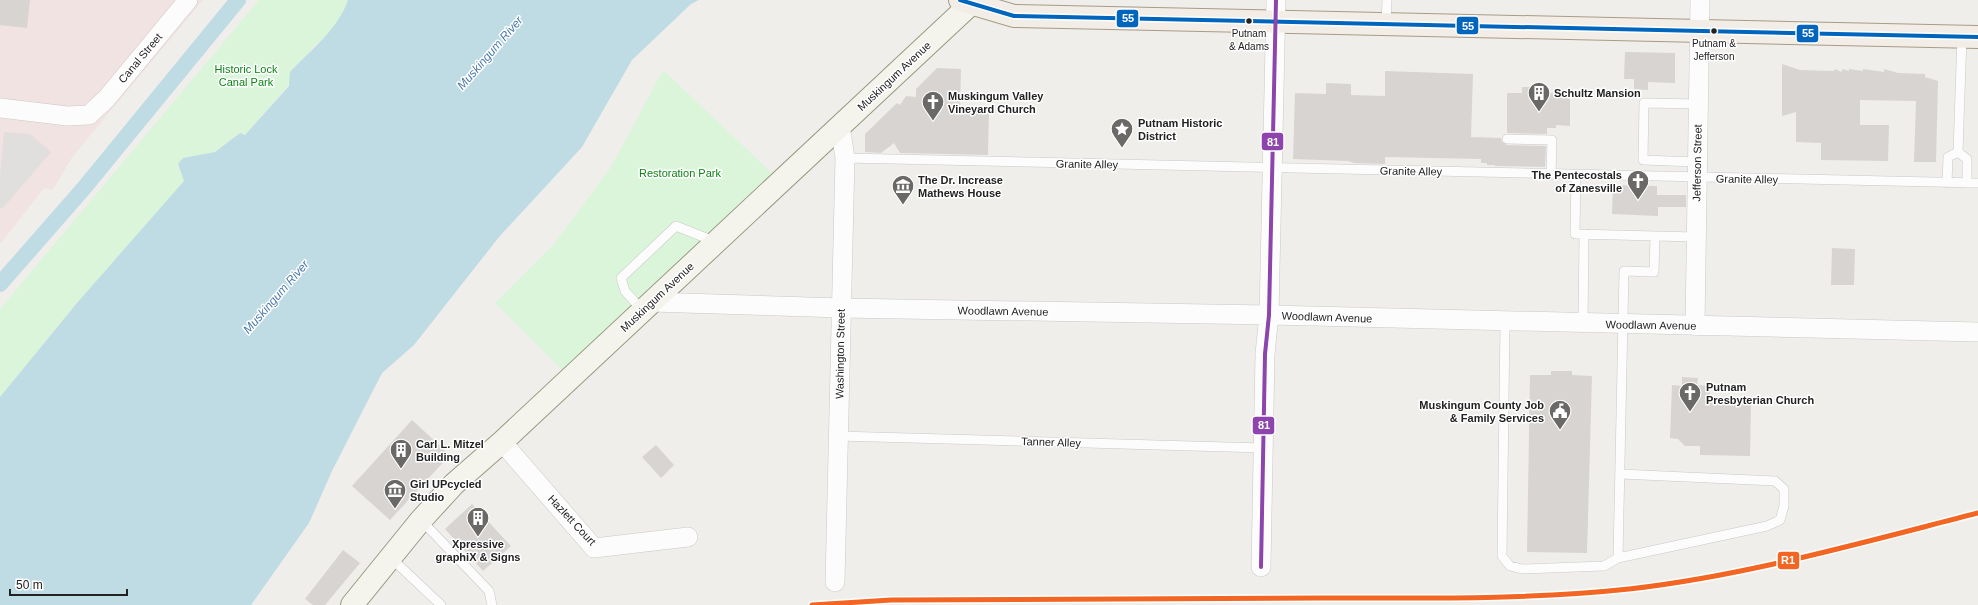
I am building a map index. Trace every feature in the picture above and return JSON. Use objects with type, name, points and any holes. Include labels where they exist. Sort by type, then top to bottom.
[{"type":"main road","points":[[968,1],[1014,16],[1970,37]]},
{"type":"street","name":"Canal Street","points":[[0,108],[67,116],[89,115],[107,98],[188,0]]},
{"type":"street","points":[[1261,567],[1265,354],[1269,316],[1276,0]]},
{"type":"street","name":"Jefferson Street","points":[[1694,326],[1700,0]]},
{"type":"street","name":"Muskingum Avenue","points":[[352,605],[421,520],[454,484],[502,442],[840,126],[968,1]]},
{"type":"street","name":"Washington Street","points":[[835,582],[844,158],[840,126]]},
{"type":"street","name":"Woodlawn Avenue","points":[[647,306],[1269,316],[1978,332]]},
{"type":"street","name":"Hazlett Court","points":[[502,442],[594,548],[688,537]]},
{"type":"lane","points":[[1386,24],[1387,0]]},
{"type":"lane","points":[[1958,152],[1970,37]]},
{"type":"lane","points":[[1697,170],[1643,160],[1644,103],[1698,104]]},
{"type":"lane","points":[[1508,139],[1552,140],[1550,174]]},
{"type":"lane","points":[[1947,182],[1948,157],[1958,152]]},
{"type":"lane","points":[[1958,152],[1967,159],[1967,183]]},
{"type":"lane","name":"Granite Alley","points":[[844,158],[1576,175],[1697,170],[1978,183]]},
{"type":"lane","points":[[1576,175],[1575,234],[1696,237]]},
{"type":"lane","points":[[647,306],[625,291],[621,278],[676,226],[716,242]]},
{"type":"lane","points":[[1583,324],[1584,234]]},
{"type":"lane","points":[[1618,558],[1624,271],[1654,272],[1655,236]]},
{"type":"lane","points":[[1505,322],[1502,556],[1510,566],[1522,570],[1604,566],[1618,558],[1767,526],[1780,520],[1784,506],[1784,489],[1775,481],[1620,474]]},
{"type":"lane","name":"Tanner Alley","points":[[838,436],[1263,448]]},
{"type":"lane","points":[[421,520],[489,591],[492,605]]},
{"type":"lane","points":[[390,557],[441,605]]},
{"type":"shaded area","points":[[0,0],[203,0],[73,156],[52,190],[44,188],[0,244]]},
{"type":"shaded area","points":[[4,132],[30,134],[51,152],[2,209],[0,207],[0,177]]},
{"type":"green space","name":"Historic Lock Canal Park","points":[[259,0],[348,0],[345,10],[328,35],[313,47],[289,85],[245,135],[239,133],[215,152],[183,158],[178,164],[185,181],[77,303],[0,397],[0,309]]},
{"type":"green space","name":"Restoration Park","points":[[663,70],[772,173],[562,370],[495,303],[553,245],[611,167]]},
{"type":"water","points":[[348,0],[699,0],[691,4],[632,60],[582,147],[499,237],[414,345],[382,373],[332,471],[309,523],[251,605],[0,605],[0,397],[77,303],[184,181],[178,164],[183,158],[215,152],[240,133],[245,135],[289,86],[290,72],[331,30],[344,10]]},
{"type":"building","points":[[0,0],[30,0],[27,28],[0,25]]},
{"type":"building","points":[[1625,52],[1675,53],[1675,83],[1648,82],[1648,90],[1634,89],[1634,79],[1624,79]]},
{"type":"building","points":[[1782,64],[1800,70],[1834,71],[1835,69],[1842,72],[1842,69],[1849,71],[1849,69],[1863,71],[1863,69],[1884,72],[1884,69],[1898,73],[1925,74],[1925,77],[1938,81],[1936,162],[1914,162],[1916,101],[1860,100],[1860,125],[1889,125],[1888,161],[1821,160],[1821,143],[1796,142],[1796,112],[1782,116]]},
{"type":"building","name":"Muskingum Valley Vineyard Church","points":[[937,68],[961,69],[960,110],[989,111],[988,155],[900,153],[894,143],[881,153],[865,152],[865,134],[897,103],[900,105],[906,96],[916,97],[916,89]]},
{"type":"building","points":[[1385,71],[1473,74],[1471,137],[1501,138],[1502,142],[1507,145],[1546,146],[1545,167],[1487,165],[1487,163],[1481,163],[1481,159],[1385,157],[1385,164],[1293,159],[1295,93],[1326,94],[1326,83],[1351,84],[1351,95],[1385,96]]},
{"type":"building","name":"Schultz Mansion","points":[[1522,87],[1538,87],[1538,93],[1557,93],[1557,97],[1570,97],[1570,126],[1556,125],[1556,128],[1547,128],[1547,134],[1507,133],[1507,93],[1522,93]]},
{"type":"building","name":"The Pentecostals of Zanesville","points":[[1613,185],[1657,186],[1657,195],[1686,195],[1686,207],[1658,207],[1658,216],[1612,214]]},
{"type":"building","points":[[1832,248],[1855,249],[1854,285],[1831,285]]},
{"type":"building","name":"Muskingum County Job & Family Services","points":[[1551,371],[1572,371],[1572,375],[1592,376],[1587,553],[1527,552],[1530,375],[1551,375]]},
{"type":"building","name":"Putnam Presbyterian Church","points":[[1682,377],[1698,378],[1697,385],[1710,386],[1710,401],[1751,402],[1750,456],[1700,455],[1700,446],[1685,446],[1678,439],[1670,438],[1672,385],[1682,386]]},
{"type":"building","name":"Carl L. Mitzel Building","points":[[412,420],[450,455],[390,520],[352,486]]},
{"type":"building","points":[[656,445],[674,465],[661,478],[642,457]]},
{"type":"building","name":"Xpressive graphiX & Signs","points":[[472,504],[511,546],[483,571],[445,529]]},
{"type":"building","points":[[343,550],[360,563],[325,605],[313,605],[305,599]]},
{"type":"waterway","name":"Muskingum River","points":[[0,284],[84,188],[238,0]]},
{"type":"transit line","name":"55","points":[[960,0],[1014,16],[1978,37]]},
{"type":"transit line","name":"81","points":[[1261,567],[1265,354],[1269,315],[1276,0]]},
{"type":"transit line","name":"R1","points":[[812,605],[891,600],[1436,598],[1514,597],[1591,593],[1673,583],[1760,567],[1978,513]]},
{"type":"place","name":"Putnam & Adams","points":[[1249,21]]},
{"type":"place","name":"Putnam & Jefferson","points":[[1714,31]]},
{"type":"place","name":"Schultz Mansion","points":[[1539,112]]},
{"type":"place","name":"Muskingum Valley Vineyard Church","points":[[933,122]]},
{"type":"place","name":"Putnam Historic District","points":[[1122,148]]},
{"type":"place","name":"The Pentecostals of Zanesville","points":[[1638,200]]},
{"type":"place","name":"The Dr. Increase Mathews House","points":[[903,206]]},
{"type":"place","name":"Putnam Presbyterian Church","points":[[1690,412]]},
{"type":"place","name":"Muskingum County Job & Family Services","points":[[1560,430]]},
{"type":"place","name":"Carl L. Mitzel Building","points":[[401,470]]},
{"type":"place","name":"Girl UPcycled Studio","points":[[395,510]]},
{"type":"place","name":"Xpressive graphiX & Signs","points":[[478,538]]}]
